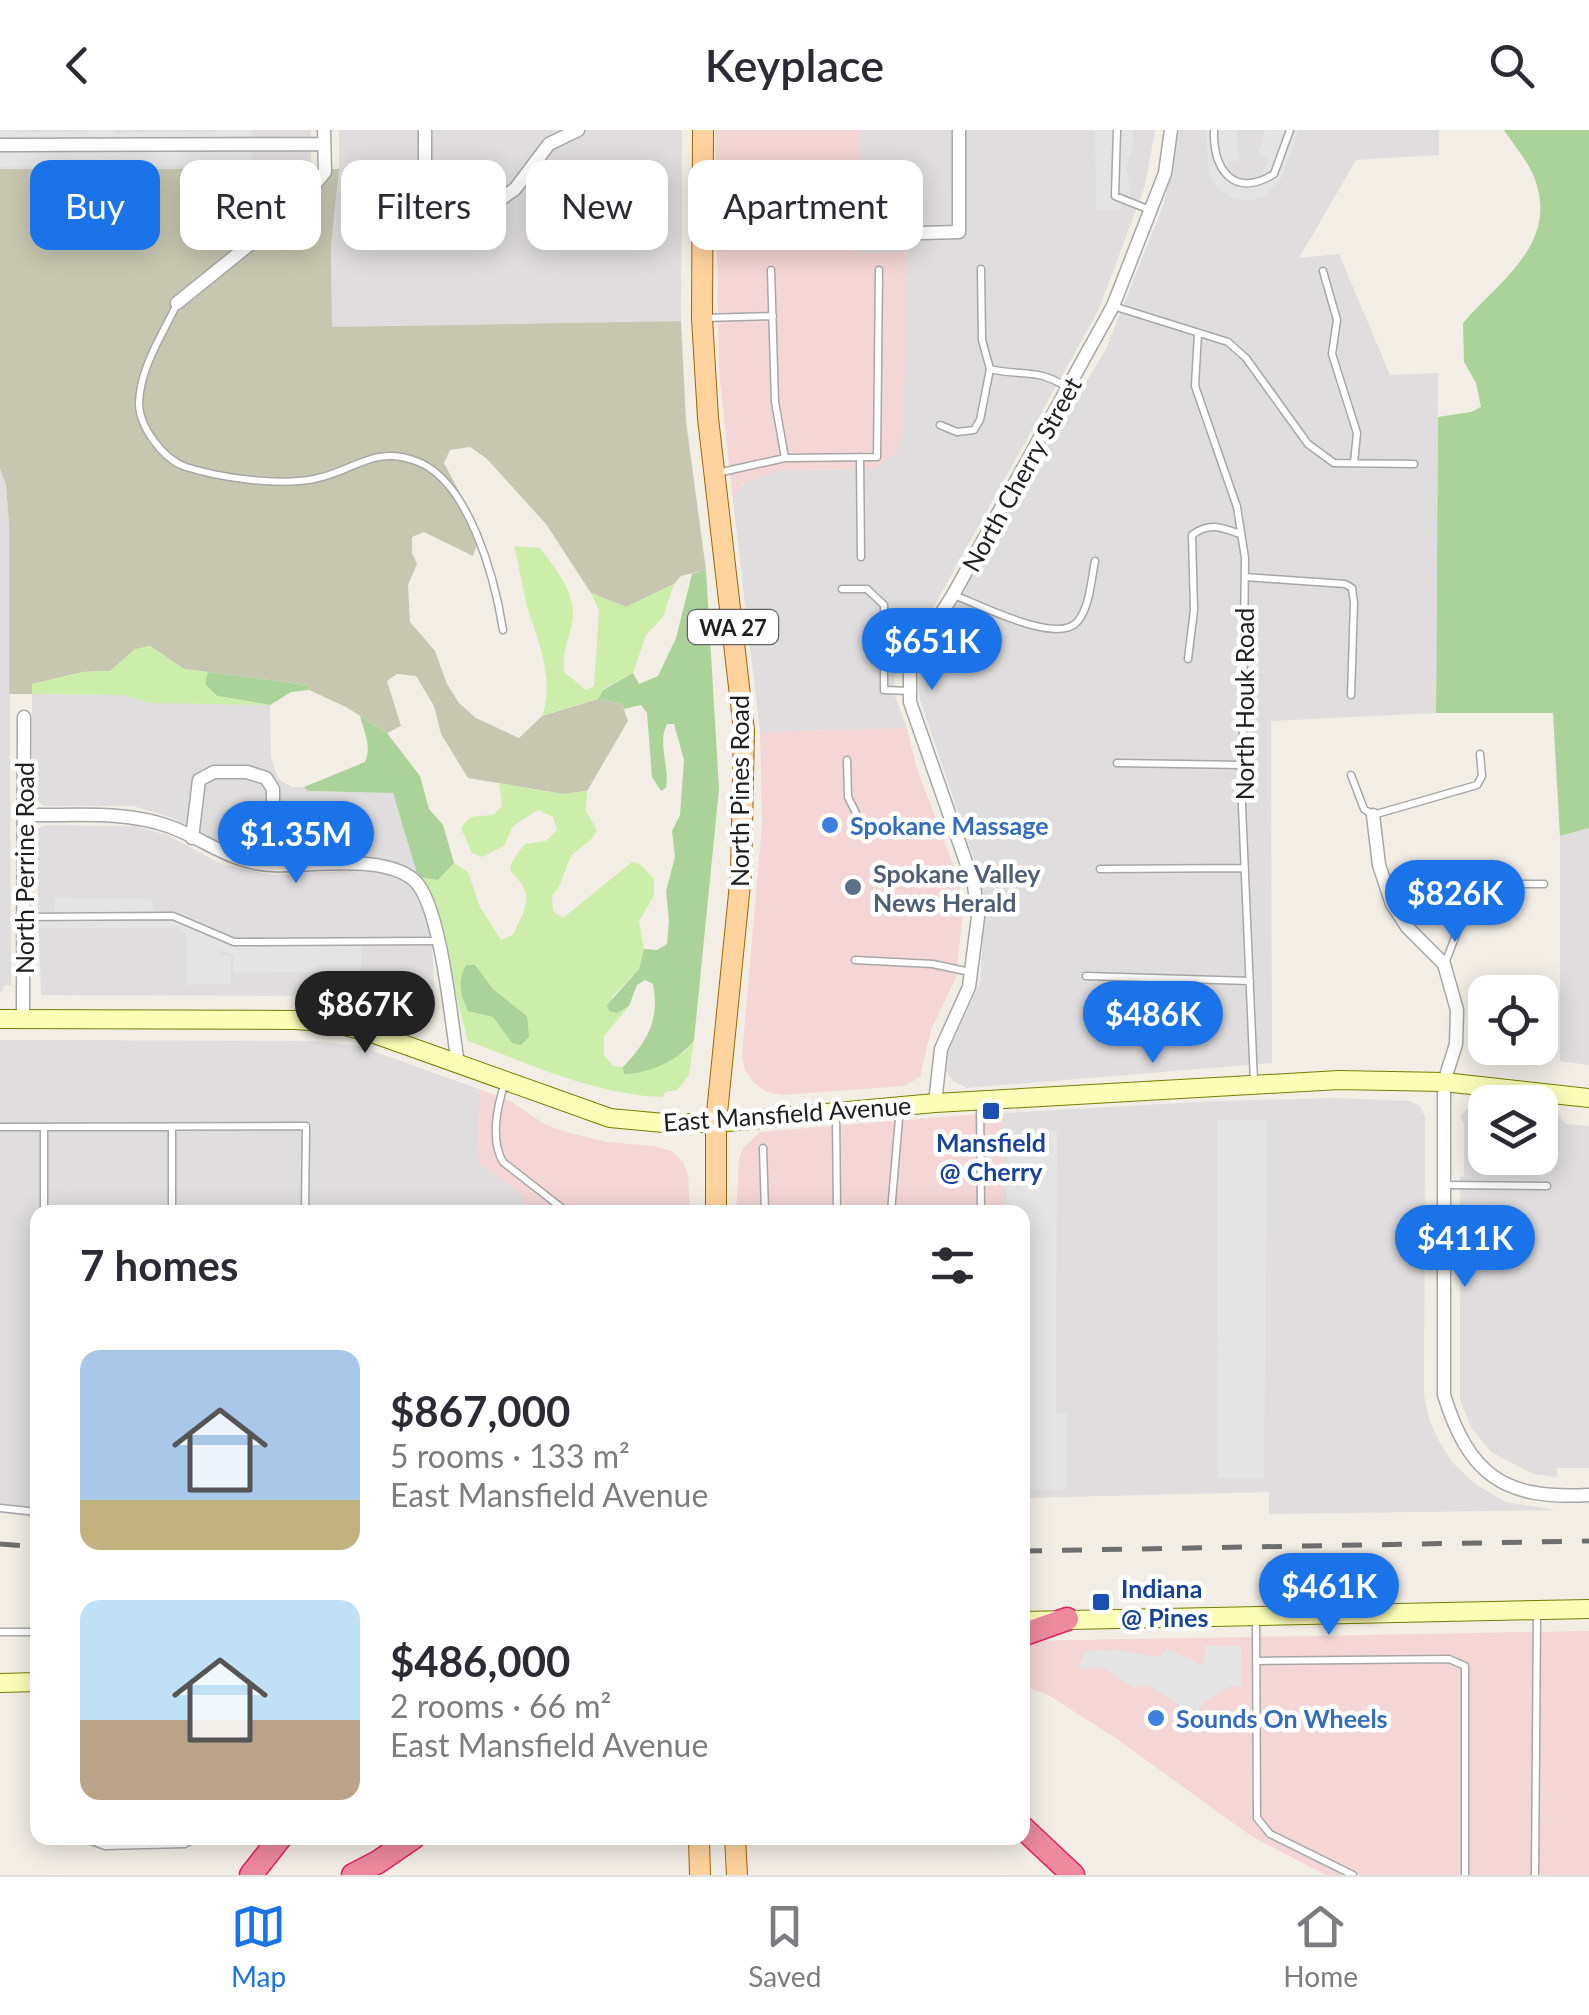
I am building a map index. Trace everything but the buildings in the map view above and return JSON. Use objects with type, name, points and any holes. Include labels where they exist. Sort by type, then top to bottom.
[{"type":"highway","points":[[1030,1632],[1067,1618]]},
{"type":"highway","points":[[1030,1835],[1073,1875]]},
{"type":"highway","points":[[251,1875],[275,1845]]},
{"type":"highway","points":[[352,1875],[403,1845]]},
{"type":"main road","name":"North Pines Road","points":[[702,130],[702,318],[708,418],[742,712],[744,768],[741,874],[716,1123],[716,1205]]},
{"type":"main road","name":"East Mansfield Avenue","points":[[0,1019],[296,1020],[332,1024],[370,1032],[610,1118],[716,1123],[935,1103],[1339,1080],[1444,1082],[1589,1098]]},
{"type":"main road","points":[[1030,1620],[1589,1609]]},
{"type":"main road","points":[[0,1683],[30,1682]]},
{"type":"main road","points":[[699,1845],[700,1875]]},
{"type":"main road","points":[[736,1845],[737,1875]]},
{"type":"street","points":[[425,130],[425,170],[432,190],[466,203],[490,206],[515,189],[548,144],[578,130]]},
{"type":"street","points":[[923,233],[958,232],[959,130]]},
{"type":"street","name":"North Cherry Street","points":[[935,1103],[941,1049],[970,987],[978,917],[974,885],[910,702],[910,662],[953,595],[1113,306],[1165,172],[1171,130]]},
{"type":"street","points":[[0,145],[324,137],[324,172],[296,208],[177,303]]},
{"type":"street","name":"North Perrine Road","points":[[23,1019],[24,717]]},
{"type":"street","points":[[192,838],[199,780],[214,772],[247,772],[266,778],[273,789],[274,865]]},
{"type":"street","points":[[24,815],[132,816],[170,826],[252,864],[359,864],[401,872],[417,883],[438,941],[458,1065]]},
{"type":"street","points":[[1373,815],[1379,865],[1392,904],[1406,927],[1444,964],[1458,1010],[1456,1044],[1444,1082],[1444,1395],[1453,1425],[1469,1454],[1492,1479],[1520,1490],[1589,1495]]},
{"type":"lane","points":[[1116,130],[1116,196],[1150,210]]},
{"type":"lane","points":[[1214,130],[1213,144],[1221,170],[1229,178],[1249,183],[1274,174],[1290,130]]},
{"type":"lane","points":[[940,425],[958,432],[974,430],[980,420],[990,369],[982,340],[981,269]]},
{"type":"lane","points":[[772,270],[774,402],[785,458]]},
{"type":"lane","points":[[716,473],[785,458],[878,457],[879,270]]},
{"type":"lane","points":[[1323,271],[1337,320],[1332,354],[1357,433],[1354,463]]},
{"type":"lane","points":[[177,303],[148,362],[139,406],[153,441],[183,466],[264,481],[316,479],[376,455],[415,460],[440,474],[482,542],[503,630]]},
{"type":"lane","points":[[1113,306],[1228,342],[1246,358],[1308,444],[1334,463],[1414,464]]},
{"type":"lane","points":[[702,318],[773,316]]},
{"type":"lane","name":"North Houk Road","points":[[1198,333],[1195,386],[1236,507],[1241,535],[1244,868],[1254,1083]]},
{"type":"lane","points":[[990,369],[1034,372],[1069,388]]},
{"type":"lane","points":[[860,457],[861,557]]},
{"type":"lane","points":[[1188,659],[1194,610],[1192,535],[1203,527],[1218,526],[1241,535]]},
{"type":"lane","points":[[953,595],[1062,632],[1076,625],[1084,610],[1094,562]]},
{"type":"lane","points":[[1244,577],[1346,584],[1352,588],[1351,695]]},
{"type":"lane","points":[[842,589],[867,589],[884,605],[884,690],[910,692]]},
{"type":"lane","points":[[1351,774],[1364,809],[1373,815],[1477,785],[1482,776],[1480,754]]},
{"type":"lane","points":[[847,760],[848,797],[866,831],[909,835],[952,820]]},
{"type":"lane","points":[[1117,764],[1243,765]]},
{"type":"lane","points":[[1100,868],[1244,868]]},
{"type":"lane","points":[[1444,964],[1470,905],[1483,892],[1492,886],[1544,884]]},
{"type":"lane","points":[[24,917],[173,916],[234,942],[438,941]]},
{"type":"lane","points":[[855,960],[933,964],[971,972]]},
{"type":"lane","points":[[1086,976],[1250,981]]},
{"type":"lane","points":[[505,1082],[497,1104],[498,1154],[558,1205]]},
{"type":"lane","points":[[980,1100],[981,1205]]},
{"type":"lane","points":[[892,1205],[900,1106]]},
{"type":"lane","points":[[836,1112],[837,1205]]},
{"type":"lane","points":[[0,1127],[306,1126],[305,1205]]},
{"type":"lane","points":[[44,1128],[44,1205]]},
{"type":"lane","points":[[172,1129],[172,1205]]},
{"type":"lane","points":[[763,1148],[765,1205]]},
{"type":"lane","points":[[1444,1185],[1547,1186]]},
{"type":"lane","points":[[0,1508],[30,1511]]},
{"type":"lane","points":[[1535,1875],[1536,1610]]},
{"type":"lane","points":[[1256,1615],[1257,1818],[1270,1834],[1353,1875]]},
{"type":"lane","points":[[0,1632],[30,1632]]},
{"type":"lane","points":[[1256,1661],[1448,1659],[1464,1666],[1466,1875]]},
{"type":"lane","points":[[102,1845],[145,1845]]},
{"type":"shaded area","points":[[0,130],[311,130],[311,160],[180,160],[180,169],[160,169],[160,160],[30,160],[30,169],[0,169]]},
{"type":"shaded area","points":[[0,130],[252,130],[252,160],[180,160],[180,166],[160,166],[160,160],[30,160],[30,167],[0,167]]},
{"type":"shaded area","points":[[339,130],[682,130],[681,321],[332,327],[331,245]]},
{"type":"shaded area","points":[[715,130],[860,130],[860,160],[715,160]]},
{"type":"shaded area","points":[[860,130],[1155,130],[1145,186],[1099,309],[894,678],[895,696],[907,728],[760,732],[733,500],[736,490],[752,478],[781,470],[874,469],[907,253],[860,250],[923,250],[923,160],[860,160]]},
{"type":"shaded area","points":[[1095,130],[1133,130],[1133,148],[1126,164],[1130,188],[1120,210],[1096,210]]},
{"type":"shaded area","points":[[1179,130],[1439,130],[1439,155],[1356,160],[1299,258],[1339,254],[1390,375],[1438,373],[1436,713],[1271,721],[1272,1063],[967,1088],[953,1081],[947,1072],[948,1052],[980,983],[985,907],[975,862],[920,700],[918,681],[927,648],[1106,349],[1164,203]]},
{"type":"shaded area","points":[[1206,130],[1237,130],[1238,161],[1228,161],[1228,169],[1245,180],[1259,177],[1270,160],[1258,155],[1265,130],[1299,130],[1282,177],[1265,196],[1249,201],[1232,198],[1209,175]]},
{"type":"shaded area","points":[[0,169],[30,169],[30,250],[160,250],[160,169],[180,169],[180,250],[321,250],[321,169],[339,169],[331,245],[332,327],[681,321],[686,421],[706,570],[681,576],[674,584],[626,607],[591,593],[546,524],[486,458],[470,447],[450,450],[444,463],[481,533],[473,556],[424,532],[412,537],[417,564],[408,585],[410,622],[435,651],[459,703],[476,718],[519,738],[542,716],[598,699],[622,704],[628,721],[587,791],[563,794],[468,778],[441,734],[434,706],[416,676],[397,674],[387,681],[401,726],[387,733],[309,690],[308,685],[184,669],[150,646],[135,650],[110,671],[83,672],[33,684],[32,694],[9,694],[9,524],[6,485],[0,469]]},
{"type":"shaded area","points":[[717,250],[907,252],[904,423],[897,452],[874,469],[781,470],[742,484],[733,500],[719,372]]},
{"type":"shaded area","points":[[0,469],[6,485],[9,524],[11,985],[5,985],[0,994]]},
{"type":"shaded area","points":[[32,694],[123,695],[150,703],[270,705],[271,757],[278,779],[308,791],[393,793],[418,877],[359,858],[260,856],[237,851],[170,817],[133,806],[43,806],[32,794]]},
{"type":"shaded area","points":[[907,728],[916,766],[957,875],[963,910],[956,977],[931,1030],[920,1077],[904,1086],[782,1095],[767,1092],[745,1070],[742,1055],[762,824],[760,732]]},
{"type":"shaded area","points":[[45,825],[135,826],[167,835],[221,864],[272,875],[360,870],[403,877],[414,886],[431,934],[436,1013],[422,1022],[366,1002],[327,996],[41,995],[37,864],[32,859],[33,837]]},
{"type":"shaded area","points":[[1589,828],[1589,1065],[1560,1061],[1560,836]]},
{"type":"shaded area","points":[[55,898],[151,899],[154,912],[177,912],[238,938],[361,938],[361,972],[233,973],[234,955],[219,950],[218,955],[231,956],[231,984],[186,985],[186,934],[177,928],[37,928],[37,912],[55,913]]},
{"type":"shaded area","points":[[0,1040],[313,1041],[359,1046],[479,1089],[478,1162],[524,1196],[524,1205],[30,1205],[30,1517],[0,1513]]},
{"type":"shaded area","points":[[479,1089],[566,1132],[672,1151],[683,1162],[688,1175],[690,1205],[524,1205],[524,1196],[478,1162]]},
{"type":"shaded area","points":[[1336,1098],[1410,1101],[1420,1106],[1425,1117],[1424,1396],[1430,1422],[1453,1463],[1475,1484],[1506,1502],[1557,1510],[1269,1514],[1269,1492],[1030,1498],[1030,1205],[1004,1205],[1003,1113]]},
{"type":"shaded area","points":[[1468,1108],[1468,1175],[1558,1175],[1558,1115],[1565,1124],[1589,1126],[1589,1468],[1557,1468],[1557,1477],[1533,1474],[1491,1452],[1472,1429],[1460,1400],[1460,1177],[1464,1176],[1464,1124],[1460,1116]]},
{"type":"shaded area","points":[[1003,1112],[1004,1205],[736,1205],[739,1159],[743,1148],[760,1132]]},
{"type":"shaded area","points":[[1217,1120],[1267,1120],[1264,1478],[1218,1478]]},
{"type":"shaded area","points":[[1057,1131],[1056,1413],[1067,1414],[1067,1489],[1030,1490],[1030,1205],[1007,1205],[1007,1133]]},
{"type":"shaded area","points":[[1589,1631],[1589,1875],[1326,1875],[1251,1836],[1117,1739],[1050,1696],[1030,1688],[1030,1641]]},
{"type":"shaded area","points":[[1205,1646],[1241,1646],[1242,1687],[1230,1686],[1203,1703],[1196,1715],[1147,1685],[1135,1688],[1104,1668],[1078,1668],[1085,1651],[1118,1650],[1160,1657],[1167,1649],[1204,1666]]},
{"type":"green space","points":[[1504,130],[1589,130],[1589,828],[1560,836],[1553,713],[1436,713],[1438,417],[1481,407],[1476,383],[1464,362],[1463,323],[1522,258],[1539,221],[1540,200],[1534,177]]},
{"type":"green space","points":[[514,546],[540,548],[564,583],[573,613],[564,672],[586,690],[594,686],[599,611],[591,593],[626,607],[674,584],[663,617],[646,635],[633,673],[603,689],[598,699],[542,716],[547,691],[545,666]]},
{"type":"green space","points":[[706,570],[719,789],[694,1040],[681,1054],[663,1064],[624,1074],[623,1067],[650,1030],[655,1009],[653,984],[645,980],[637,985],[629,1006],[617,1013],[609,1011],[607,1005],[639,969],[644,949],[657,950],[667,944],[666,891],[675,857],[672,831],[680,815],[684,760],[674,724],[667,724],[663,739],[667,780],[661,791],[652,777],[647,713],[641,705],[624,709],[622,704],[598,699],[603,690],[633,673],[639,684],[658,676],[676,638],[692,574]]},
{"type":"green space","points":[[150,646],[184,669],[208,672],[206,684],[216,696],[270,705],[150,703],[123,695],[32,694],[32,684],[83,672],[110,671],[135,649]]},
{"type":"green space","points":[[208,672],[308,685],[309,690],[291,692],[270,705],[217,696],[205,684]]},
{"type":"green space","points":[[360,716],[387,733],[420,776],[429,809],[443,825],[454,863],[438,880],[418,877],[393,793],[308,791],[304,787],[365,762],[368,745]]},
{"type":"green space","points":[[499,783],[562,794],[587,791],[586,811],[597,830],[573,855],[552,896],[553,911],[563,918],[632,862],[640,864],[654,879],[654,896],[639,921],[644,949],[639,969],[612,997],[616,1013],[629,1006],[604,1036],[604,1055],[613,1066],[623,1067],[625,1074],[685,1052],[694,1040],[689,1075],[677,1090],[662,1097],[612,1090],[563,1077],[468,1041],[434,912],[418,877],[438,880],[454,863],[468,872],[480,907],[501,940],[513,935],[526,894],[510,868],[512,863],[525,844],[546,841],[557,830],[553,817],[538,810],[513,826],[504,846],[482,857],[472,853],[461,828],[470,817],[493,815],[502,806]],"holes":[[[475,965],[493,989],[527,1016],[512,1043],[493,1017]]]},
{"type":"green space","points":[[466,965],[475,965],[493,989],[527,1016],[529,1037],[521,1045],[512,1043],[493,1017],[468,1011],[461,988]]},
{"type":"railway","points":[[1030,1551],[1589,1541]]},
{"type":"railway","points":[[0,1544],[30,1546]]},
{"type":"place","name":"Spokane Massage","points":[[830,825]]},
{"type":"place","name":"Spokane Valley News Herald","points":[[853,887]]},
{"type":"place","name":"Mansfield @ Cherry","points":[[991,1111]]},
{"type":"place","name":"Indiana @ Pines","points":[[1101,1602]]},
{"type":"place","name":"Sounds On Wheels","points":[[1156,1718]]}]
